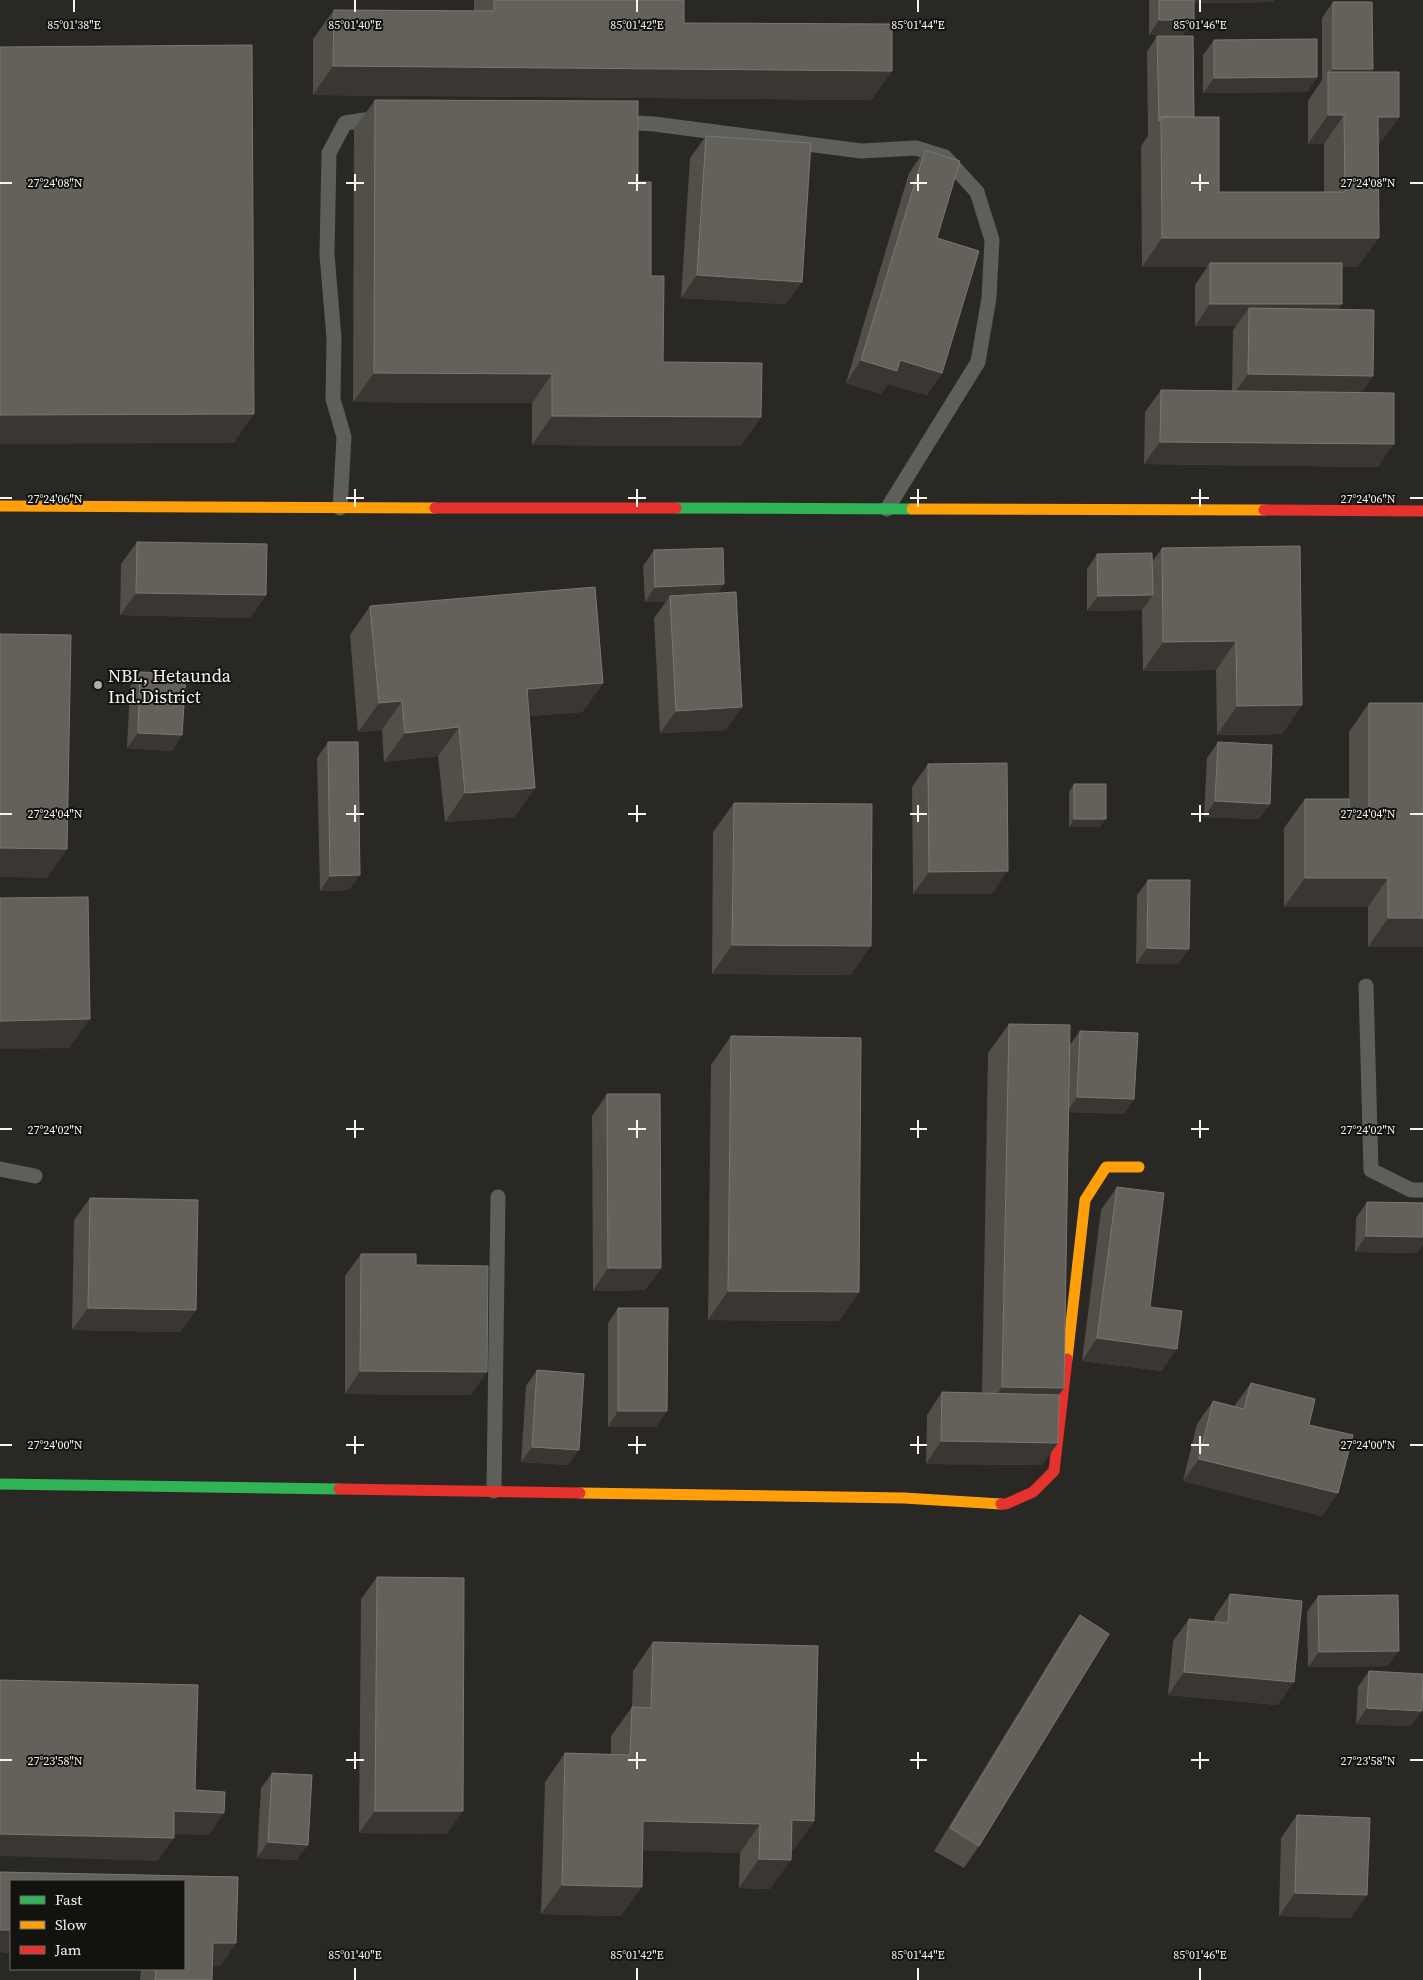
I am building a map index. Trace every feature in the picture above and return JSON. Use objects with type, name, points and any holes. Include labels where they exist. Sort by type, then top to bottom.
[{"type":"main road","points":[[0,506],[1423,511]]},
{"type":"main road","points":[[0,1484],[896,1497],[1006,1504],[1033,1492],[1054,1471],[1085,1200],[1106,1167],[1139,1167]]},
{"type":"lane","points":[[340,508],[344,437],[332,399],[334,338],[327,256],[329,153],[345,123],[376,118],[395,118]]},
{"type":"lane","points":[[600,121],[654,124],[861,151],[916,148],[945,157],[977,192],[992,240],[989,298],[978,362],[886,509]]},
{"type":"lane","points":[[1366,986],[1371,1170],[1411,1190],[1423,1190]]},
{"type":"lane","points":[[0,1169],[35,1176]]},
{"type":"lane","points":[[494,1491],[498,1197]]},
{"type":"building","points":[[494,0],[684,0],[684,23],[892,24],[892,71],[333,66],[334,10],[494,11]]},
{"type":"building","points":[[1159,0],[1194,0],[1194,20],[1159,20]]},
{"type":"building","points":[[1333,2],[1372,2],[1373,69],[1333,69]]},
{"type":"building","points":[[1157,36],[1193,36],[1194,117],[1161,117],[1159,121]]},
{"type":"building","points":[[1317,39],[1317,77],[1214,78],[1214,40]]},
{"type":"building","points":[[252,45],[254,414],[0,415],[0,47]]},
{"type":"building","points":[[1328,72],[1399,72],[1399,117],[1378,117],[1379,238],[1162,238],[1161,117],[1219,117],[1219,192],[1345,192],[1344,115],[1328,115]]},
{"type":"building","points":[[375,100],[638,101],[638,182],[651,182],[651,276],[664,276],[663,362],[762,363],[761,417],[552,416],[552,374],[374,373]]},
{"type":"building","points":[[706,136],[811,143],[802,282],[697,275]]},
{"type":"building","points":[[925,150],[960,161],[937,238],[979,251],[942,373],[900,360],[897,371],[861,360]]},
{"type":"building","points":[[1210,263],[1342,263],[1342,304],[1210,304]]},
{"type":"building","points":[[1249,308],[1374,310],[1373,376],[1248,374]]},
{"type":"building","points":[[1161,390],[1394,393],[1394,444],[1160,442]]},
{"type":"building","points":[[137,542],[267,544],[266,595],[136,593]]},
{"type":"building","points":[[1300,546],[1302,705],[1237,706],[1236,641],[1163,642],[1162,548]]},
{"type":"building","points":[[723,548],[724,584],[655,587],[654,550]]},
{"type":"building","points":[[1152,553],[1153,595],[1098,596],[1097,554]]},
{"type":"building","points":[[595,587],[603,683],[527,689],[535,788],[465,793],[459,727],[405,733],[402,701],[379,703],[370,606]]},
{"type":"building","points":[[736,592],[742,707],[676,711],[670,596]]},
{"type":"building","points":[[0,634],[71,635],[67,849],[0,848]]},
{"type":"building","points":[[140,672],[186,674],[182,735],[138,733]]},
{"type":"building","points":[[1369,703],[1423,703],[1423,918],[1388,918],[1388,878],[1305,878],[1305,799],[1349,799],[1349,811],[1369,811]]},
{"type":"building","points":[[328,742],[358,742],[360,875],[330,876]]},
{"type":"building","points":[[1218,742],[1272,745],[1270,804],[1215,801]]},
{"type":"building","points":[[1007,763],[1008,871],[929,872],[928,764]]},
{"type":"building","points":[[1074,784],[1106,784],[1106,819],[1074,819]]},
{"type":"building","points":[[734,803],[872,804],[871,946],[732,945]]},
{"type":"building","points":[[1148,880],[1190,880],[1189,949],[1147,948]]},
{"type":"building","points":[[88,897],[90,1019],[0,1021],[0,898]]},
{"type":"building","points":[[1009,1024],[1070,1025],[1064,1388],[1002,1387]]},
{"type":"building","points":[[1080,1031],[1138,1033],[1134,1099],[1077,1097]]},
{"type":"building","points":[[731,1036],[861,1038],[859,1292],[728,1291]]},
{"type":"building","points":[[607,1094],[660,1094],[661,1268],[608,1268]]},
{"type":"building","points":[[1117,1187],[1164,1193],[1150,1307],[1182,1311],[1177,1349],[1097,1338]]},
{"type":"building","points":[[90,1198],[198,1200],[196,1310],[88,1308]]},
{"type":"building","points":[[1367,1202],[1423,1203],[1423,1237],[1366,1236]]},
{"type":"building","points":[[361,1254],[416,1254],[416,1265],[488,1266],[487,1372],[360,1371]]},
{"type":"building","points":[[618,1308],[668,1308],[667,1411],[618,1411]]},
{"type":"building","points":[[537,1370],[584,1374],[579,1450],[532,1447]]},
{"type":"building","points":[[1251,1383],[1315,1399],[1309,1425],[1353,1435],[1338,1493],[1199,1459],[1213,1401],[1244,1409]]},
{"type":"building","points":[[942,1392],[1059,1395],[1058,1443],[941,1441]]},
{"type":"building","points":[[377,1577],[464,1578],[463,1811],[375,1811]]},
{"type":"building","points":[[1230,1594],[1302,1601],[1294,1682],[1184,1672],[1189,1619],[1228,1623]]},
{"type":"building","points":[[1398,1595],[1399,1651],[1319,1652],[1318,1596]]},
{"type":"building","points":[[1080,1615],[1109,1634],[979,1846],[950,1828]]},
{"type":"building","points":[[653,1642],[818,1646],[814,1821],[792,1820],[791,1860],[759,1859],[760,1824],[643,1821],[642,1887],[562,1885],[565,1753],[630,1755],[632,1707],[651,1708]]},
{"type":"building","points":[[1369,1671],[1423,1674],[1422,1711],[1367,1708]]},
{"type":"building","points":[[0,1680],[198,1685],[195,1790],[225,1792],[224,1813],[174,1811],[174,1838],[0,1834]]},
{"type":"building","points":[[272,1773],[312,1775],[308,1845],[268,1842]]},
{"type":"building","points":[[1297,1815],[1370,1818],[1367,1895],[1295,1893]]},
{"type":"building","points":[[0,1872],[238,1877],[236,1943],[213,1943],[212,1980],[155,1980],[156,1970],[185,1970],[185,1880],[10,1880],[10,1930],[0,1930]]},
{"type":"traffic: fast","points":[[676,508],[912,509]]},
{"type":"traffic: fast","points":[[0,1484],[339,1489]]},
{"type":"traffic: slow","points":[[0,506],[435,508]]},
{"type":"traffic: slow","points":[[912,509],[1264,510]]},
{"type":"traffic: slow","points":[[1067,1359],[1085,1200],[1106,1167],[1139,1167]]},
{"type":"traffic: slow","points":[[580,1493],[904,1498],[1001,1504]]},
{"type":"traffic: jam","points":[[435,508],[676,508]]},
{"type":"traffic: jam","points":[[1264,510],[1423,511]]},
{"type":"traffic: jam","points":[[1001,1504],[1006,1504],[1033,1492],[1054,1471],[1067,1359]]},
{"type":"traffic: jam","points":[[339,1489],[580,1493]]},
{"type":"place","name":"NBL, Hetaunda Ind.District","points":[[98,685]]}]
